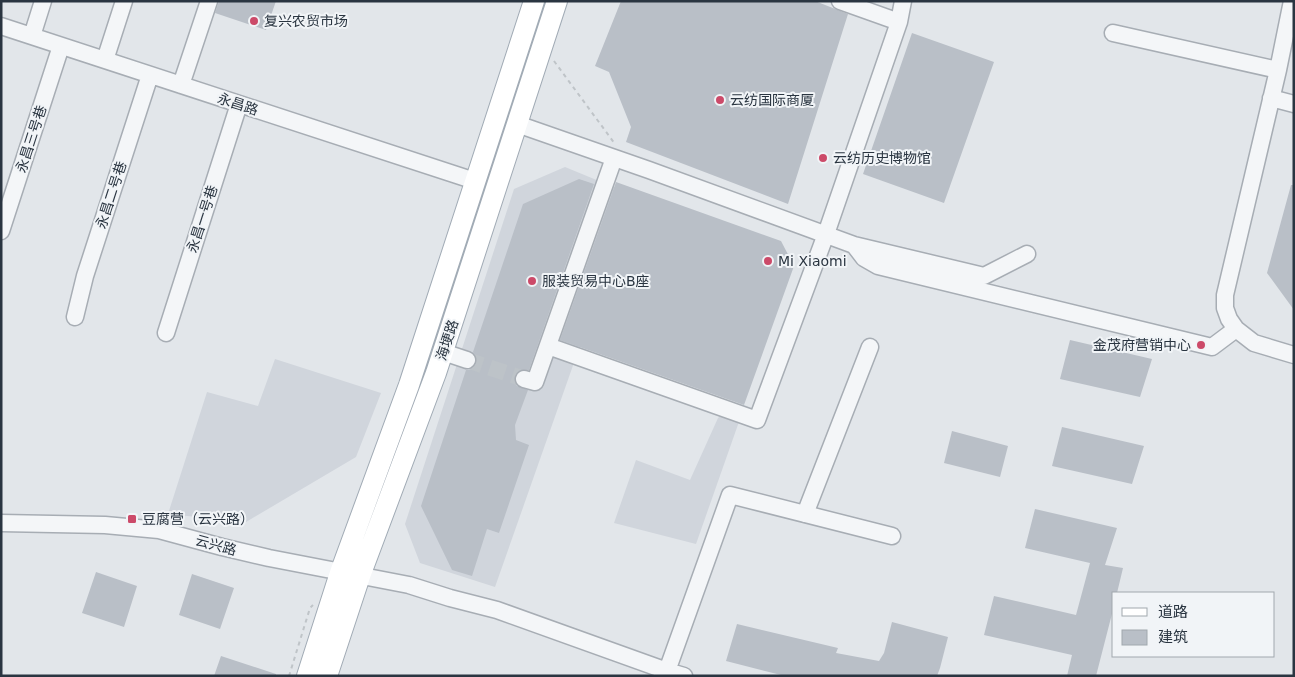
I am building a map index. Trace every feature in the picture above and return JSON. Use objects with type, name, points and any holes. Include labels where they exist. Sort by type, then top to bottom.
[{"type":"main road","name":"海埂路","points":[[307,676],[340,573],[409,385],[534,1]]},
{"type":"main road","name":"海埂路","points":[[327,676],[360,576],[430,391],[556,1]]},
{"type":"street","points":[[32,36],[43,1]]},
{"type":"street","points":[[105,60],[124,1]]},
{"type":"street","points":[[181,85],[209,1]]},
{"type":"street","points":[[840,1],[899,22]]},
{"type":"street","points":[[548,346],[757,420],[826,234],[899,22],[903,1]]},
{"type":"street","points":[[1292,1],[1278,70],[1225,295],[1224,308],[1236,329],[1254,343],[1294,355]]},
{"type":"street","name":"永昌路","points":[[1,26],[475,181]]},
{"type":"street","points":[[1113,33],[1278,70]]},
{"type":"street","name":"永昌三号巷","points":[[1,231],[61,46]]},
{"type":"street","name":"永昌二号巷","points":[[75,317],[85,276],[150,75]]},
{"type":"street","points":[[1271,98],[1294,104]]},
{"type":"street","name":"永昌一号巷","points":[[166,333],[239,104]]},
{"type":"street","points":[[517,124],[622,160],[854,245],[984,276],[1027,254]]},
{"type":"street","points":[[524,379],[535,382],[622,160]]},
{"type":"street","points":[[854,245],[864,258],[878,266],[1212,347],[1236,329]]},
{"type":"street","points":[[805,514],[870,347]]},
{"type":"street","points":[[443,352],[467,360]]},
{"type":"street","points":[[667,671],[730,495],[892,536]]},
{"type":"street","name":"云兴路","points":[[1,523],[105,525],[159,530],[222,548],[340,573],[409,585],[496,610],[684,676]]},
{"type":"path","points":[[542,45],[622,160]]},
{"type":"shaded area","points":[[565,167],[633,195],[495,587],[420,563],[405,524],[514,189]]},
{"type":"shaded area","points":[[275,359],[381,393],[356,457],[246,522],[168,514],[207,392],[258,406]]},
{"type":"shaded area","points":[[727,410],[741,416],[696,544],[614,523],[636,460],[690,480],[718,418]]},
{"type":"building","name":"复兴农贸市场","points":[[219,1],[276,1],[266,30],[215,13]]},
{"type":"building","name":"云纺国际商厦","points":[[621,1],[815,1],[848,14],[788,204],[626,142],[631,127],[609,72],[595,66]]},
{"type":"building","points":[[912,33],[994,62],[944,203],[863,174]]},
{"type":"building","points":[[579,179],[594,184],[529,370],[521,370],[514,377],[517,386],[528,390],[515,425],[516,440],[529,445],[499,533],[487,529],[472,576],[452,570],[421,506],[466,370],[473,368],[476,364],[477,358],[473,352],[523,204]]},
{"type":"building","points":[[616,182],[781,241],[794,266],[744,405],[560,340]]},
{"type":"building","points":[[1291,185],[1294,185],[1294,310],[1267,273]]},
{"type":"building","points":[[1070,340],[1152,359],[1140,397],[1060,379]]},
{"type":"building","points":[[1062,427],[1144,446],[1132,484],[1052,466]]},
{"type":"building","points":[[952,431],[1008,446],[1000,477],[944,463]]},
{"type":"building","points":[[1035,509],[1117,528],[1105,565],[1123,568],[1117,592],[1112,592],[1112,614],[1096,676],[1067,676],[1072,655],[984,635],[994,596],[1076,615],[1090,563],[1025,548]]},
{"type":"building","points":[[96,572],[137,586],[124,627],[82,613]]},
{"type":"building","points":[[192,574],[234,588],[220,629],[179,615]]},
{"type":"building","points":[[892,622],[948,637],[937,676],[785,676],[726,661],[737,624],[838,648],[836,653],[879,661],[884,653]]},
{"type":"building","points":[[221,656],[276,674],[276,676],[214,676]]},
{"type":"tunnel","points":[[467,360],[524,379]]},
{"type":"place","name":"复兴农贸市场","points":[[254,21]]},
{"type":"place","name":"云纺国际商厦","points":[[720,100]]},
{"type":"place","name":"云纺历史博物馆","points":[[823,158]]},
{"type":"place","name":"Mi Xiaomi","points":[[768,261]]},
{"type":"place","name":"服装贸易中心B座","points":[[532,281]]},
{"type":"place","name":"金茂府营销中心","points":[[1201,345]]},
{"type":"place","name":"豆腐营（云兴路）","points":[[132,519]]}]
